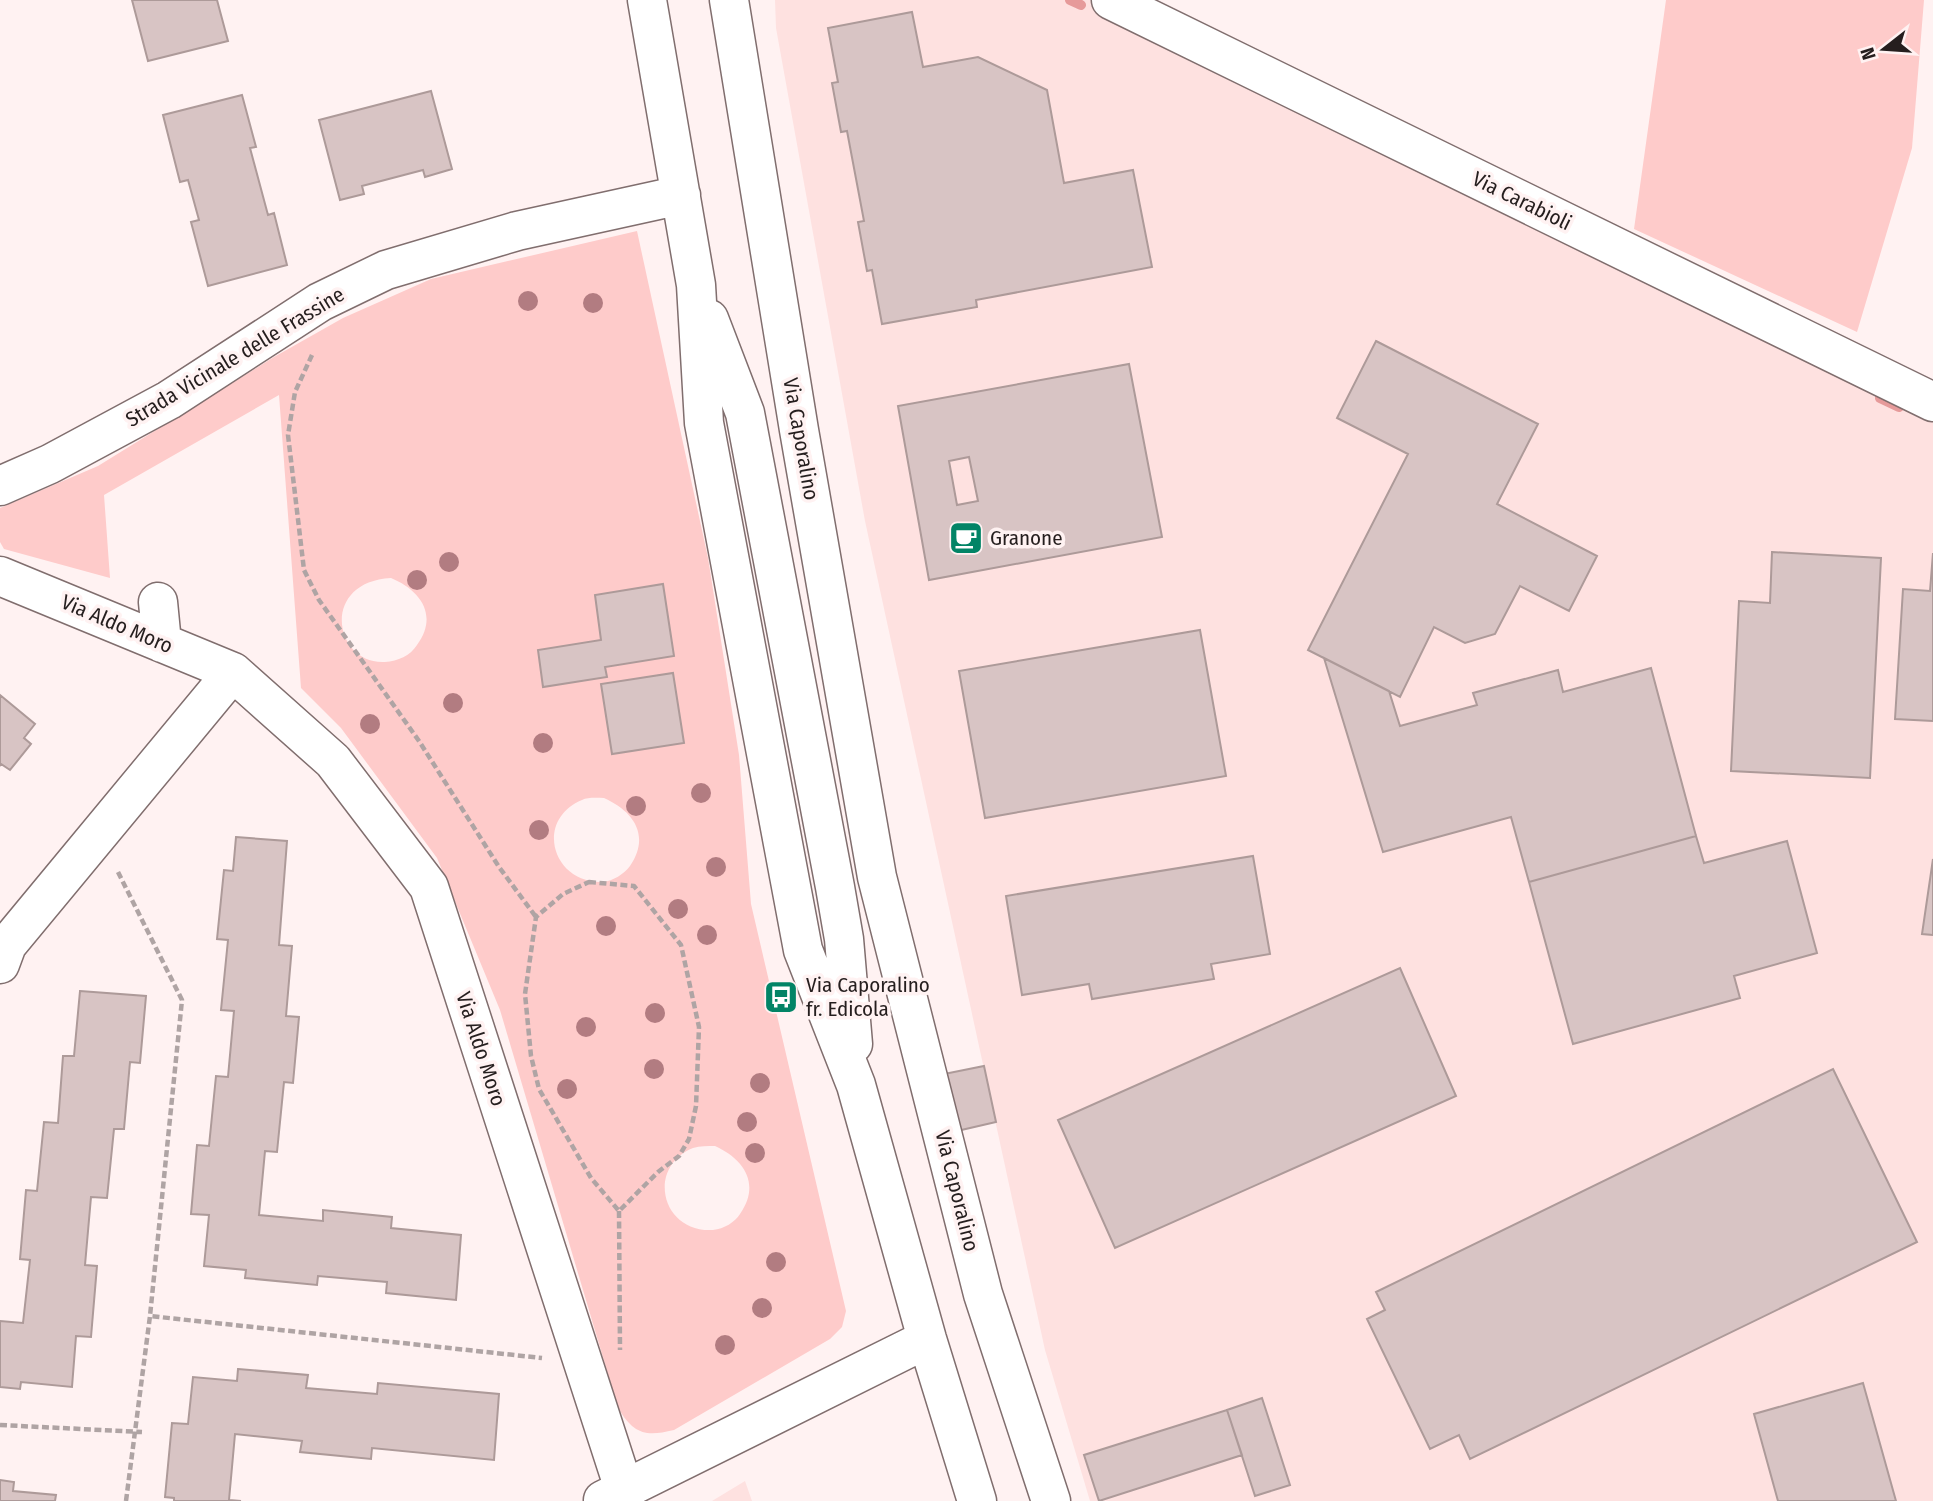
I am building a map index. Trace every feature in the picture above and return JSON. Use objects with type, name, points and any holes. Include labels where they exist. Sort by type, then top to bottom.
[{"type":"street","points":[[647,0],[696,285],[704,423],[803,950],[856,1085],[976,1501]]},
{"type":"street","name":"Via Caporalino","points":[[729,0],[801,443],[877,877],[983,1294],[1051,1501]]},
{"type":"street","name":"Via Carabioli","points":[[1111,0],[1933,402]]},
{"type":"street","name":"Strada Vicinale delle Frassine","points":[[0,486],[50,464],[169,400],[320,302],[386,270],[517,231],[681,195]]},
{"type":"street","points":[[696,285],[745,413],[844,939],[856,1085]]},
{"type":"street","name":"Via Aldo Moro","points":[[0,576],[162,643],[246,666],[262,698],[333,761],[429,887],[613,1495],[853,1374],[932,1356]]},
{"type":"street","points":[[158,602],[162,643]]},
{"type":"street","points":[[0,964],[7,945],[99,834],[246,666]]},
{"type":"street","points":[[835,887],[877,877]]},
{"type":"path","points":[[320,302],[312,354],[295,392],[288,435],[303,570],[346,641],[419,741],[499,867],[536,916]]},
{"type":"path","points":[[99,834],[182,1000],[150,1316],[126,1501]]},
{"type":"path","points":[[614,1360],[621,1348],[619,1212],[591,1178],[539,1089],[531,1056],[525,994],[536,916],[563,894],[589,883],[634,886],[681,945],[699,1027],[696,1106],[689,1139],[679,1156],[658,1172],[619,1212]]},
{"type":"path","points":[[150,1316],[544,1358]]},
{"type":"path","points":[[0,1425],[142,1432]]},
{"type":"shaded area","points":[[775,0],[1101,0],[1933,412],[1933,1501],[1090,1501],[1045,1350],[865,521],[776,28]]},
{"type":"shaded area","points":[[1666,0],[1924,0],[1912,148],[1857,332],[1634,229]]},
{"type":"shaded area","points":[[637,231],[708,558],[739,755],[751,904],[846,1311],[842,1327],[830,1339],[674,1430],[655,1433],[641,1431],[629,1423],[618,1408],[500,1010],[437,858],[341,728],[301,688],[279,395],[104,495],[110,578],[4,549],[0,542],[0,508],[98,466],[274,357],[343,318],[431,279]],"holes":[[[391,578],[418,597],[426,614],[426,624],[411,652],[385,662],[368,659],[354,651],[346,638],[342,623],[344,607],[353,593],[368,583]],[[590,798],[604,798],[614,803],[631,817],[639,834],[636,855],[628,869],[614,879],[603,882],[585,880],[571,873],[561,862],[555,849],[554,835],[558,822],[567,809]],[[701,1146],[715,1146],[725,1151],[741,1165],[749,1183],[746,1203],[738,1217],[725,1227],[713,1230],[695,1228],[681,1221],[671,1210],[666,1197],[665,1183],[669,1169],[678,1157]]]},
{"type":"shaded area","points":[[745,1481],[752,1501],[712,1501]]},
{"type":"building","points":[[132,0],[217,0],[228,41],[148,61]]},
{"type":"building","points":[[912,12],[923,67],[978,57],[1047,90],[1064,183],[1133,170],[1152,267],[976,300],[977,307],[882,324],[872,270],[867,271],[858,222],[864,221],[847,131],[841,132],[832,83],[838,82],[828,28]]},
{"type":"building","points":[[431,91],[452,169],[425,177],[423,170],[362,186],[364,194],[340,200],[319,120]]},
{"type":"building","points":[[242,95],[256,147],[250,148],[268,215],[274,213],[287,265],[208,286],[191,222],[199,220],[188,180],[180,182],[163,115]]},
{"type":"building","points":[[1376,341],[1538,424],[1497,504],[1597,556],[1569,611],[1520,586],[1495,634],[1465,643],[1434,627],[1400,697],[1308,650],[1408,454],[1337,418]]},
{"type":"building","points":[[1129,364],[1162,537],[929,580],[898,406]],"holes":[[[969,457],[978,501],[957,505],[949,461]]]},
{"type":"building","points":[[1772,552],[1881,558],[1870,778],[1731,771],[1739,601],[1770,603]]},
{"type":"building","points":[[1933,553],[1933,721],[1895,719],[1903,589],[1930,591]]},
{"type":"building","points":[[663,584],[674,656],[605,667],[607,677],[543,687],[538,650],[601,640],[595,595]]},
{"type":"building","points":[[1200,630],[1226,776],[985,818],[959,671]]},
{"type":"building","points":[[1324,658],[1389,691],[1400,726],[1477,705],[1473,693],[1558,670],[1563,692],[1651,668],[1696,836],[1529,882],[1511,817],[1383,852]]},
{"type":"building","points":[[673,673],[684,743],[612,754],[601,684]]},
{"type":"building","points":[[0,695],[35,724],[24,738],[31,744],[10,770],[1,764],[0,766]]},
{"type":"building","points":[[1696,836],[1704,863],[1787,841],[1817,953],[1734,976],[1740,998],[1573,1044],[1529,882]]},
{"type":"building","points":[[236,837],[287,841],[279,945],[292,946],[286,1016],[299,1017],[293,1083],[284,1082],[277,1152],[265,1151],[259,1215],[323,1221],[323,1210],[392,1217],[391,1228],[461,1235],[456,1300],[386,1293],[387,1282],[318,1276],[317,1285],[245,1278],[246,1270],[204,1266],[209,1215],[191,1214],[197,1145],[209,1146],[216,1076],[228,1077],[234,1011],[221,1010],[228,940],[217,939],[224,870],[233,871]]},
{"type":"building","points":[[1253,856],[1270,954],[1211,964],[1214,979],[1092,999],[1089,984],[1022,995],[1006,896]]},
{"type":"building","points":[[1933,859],[1933,935],[1922,934]]},
{"type":"building","points":[[1400,968],[1456,1096],[1115,1248],[1058,1120]]},
{"type":"building","points":[[80,991],[146,996],[140,1063],[130,1062],[124,1129],[114,1129],[107,1198],[91,1197],[85,1265],[97,1266],[91,1337],[76,1336],[72,1387],[21,1382],[20,1389],[0,1387],[0,1321],[23,1323],[30,1260],[20,1259],[26,1190],[37,1191],[44,1122],[58,1123],[63,1056],[74,1056]]},
{"type":"building","points":[[984,1066],[996,1122],[957,1131],[944,1074]]},
{"type":"building","points":[[1833,1069],[1917,1242],[1470,1459],[1459,1435],[1430,1449],[1367,1319],[1385,1310],[1376,1292]]},
{"type":"building","points":[[238,1369],[308,1375],[306,1388],[377,1394],[378,1383],[499,1394],[494,1460],[372,1448],[371,1459],[300,1452],[302,1441],[235,1434],[229,1500],[241,1501],[174,1501],[174,1498],[165,1497],[172,1423],[188,1424],[193,1377],[237,1381]]},
{"type":"building","points":[[1863,1383],[1896,1501],[1778,1501],[1754,1414]]},
{"type":"building","points":[[1262,1398],[1290,1485],[1255,1496],[1227,1410]]},
{"type":"building","points":[[1227,1410],[1242,1455],[1099,1501],[1084,1455]]},
{"type":"building","points":[[0,1480],[14,1482],[13,1491],[56,1495],[55,1501],[0,1501]]},
{"type":"waterway","points":[[1070,0],[1081,5]]},
{"type":"waterway","points":[[1880,398],[1899,407]]},
{"type":"place","name":"Granone","points":[[966,538]]},
{"type":"place","name":"Via Caporalino fr. Edicola","points":[[781,997]]}]
